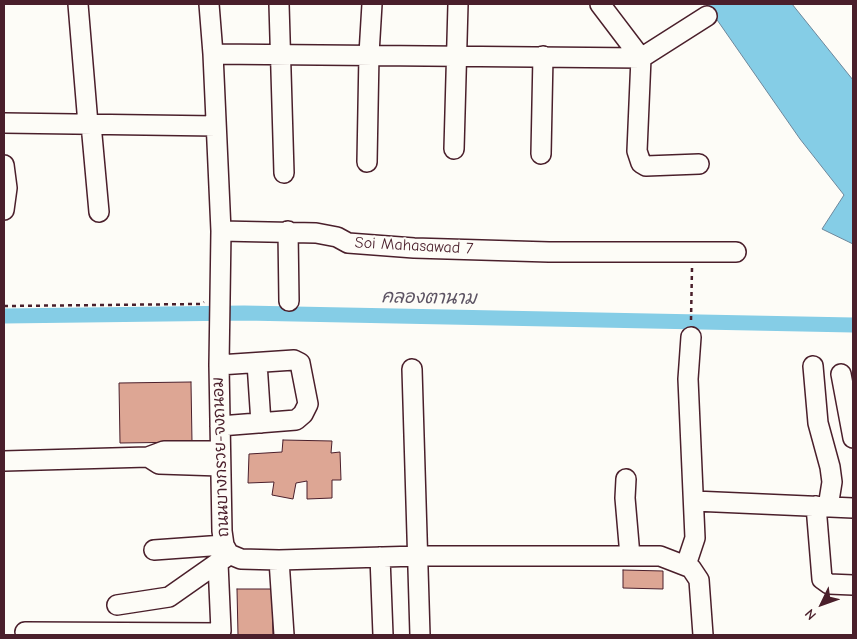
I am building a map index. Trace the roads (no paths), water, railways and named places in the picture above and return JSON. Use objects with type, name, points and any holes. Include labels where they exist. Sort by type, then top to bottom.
[{"type":"street","points":[[78,4],[99,212]]},
{"type":"street","name":"ถนนบางกรวย-จงถนอม","points":[[209,4],[221,231],[218,366],[224,554],[241,559],[279,560],[418,556],[660,556],[686,565]]},
{"type":"street","points":[[279,4],[284,173]]},
{"type":"street","points":[[367,162],[368,54],[372,4]]},
{"type":"street","points":[[454,148],[458,4]]},
{"type":"street","points":[[600,4],[641,58],[636,150],[638,159],[646,166],[699,164]]},
{"type":"street","points":[[213,54],[641,58],[707,16]]},
{"type":"street","points":[[540,154],[543,56]]},
{"type":"street","points":[[4,123],[151,127],[216,126]]},
{"type":"street","points":[[4,165],[7,188],[4,210]]},
{"type":"street","name":"Soi Mahasawad 7","points":[[221,231],[288,231],[327,234],[348,243],[376,245],[549,252],[736,252]]},
{"type":"street","points":[[288,231],[289,301]]},
{"type":"street","points":[[691,337],[688,379],[695,538],[686,565],[692,568],[699,580],[703,635]]},
{"type":"street","points":[[218,366],[294,360],[300,363],[308,404],[304,414],[296,420],[220,426]]},
{"type":"street","points":[[258,363],[260,423]]},
{"type":"street","points":[[812,366],[818,423],[830,467],[832,482],[822,507],[822,579],[830,584],[853,585]]},
{"type":"street","points":[[412,369],[420,635]]},
{"type":"street","points":[[842,374],[853,438]]},
{"type":"street","points":[[4,461],[148,457],[164,451],[220,459]]},
{"type":"street","points":[[626,479],[625,498],[630,556]]},
{"type":"street","points":[[694,501],[853,508]]},
{"type":"street","points":[[154,550],[224,554]]},
{"type":"street","points":[[117,605],[169,597],[224,554]]},
{"type":"street","points":[[25,632],[219,633],[221,631],[224,554]]},
{"type":"street","points":[[380,557],[380,635]]},
{"type":"street","points":[[279,560],[284,635]]},
{"type":"water","points":[[706,4],[792,4],[853,80],[853,244],[822,229],[844,195],[800,139]]},
{"type":"waterway","name":"คลองตานาม","points":[[4,316],[244,313],[853,325]]}]
